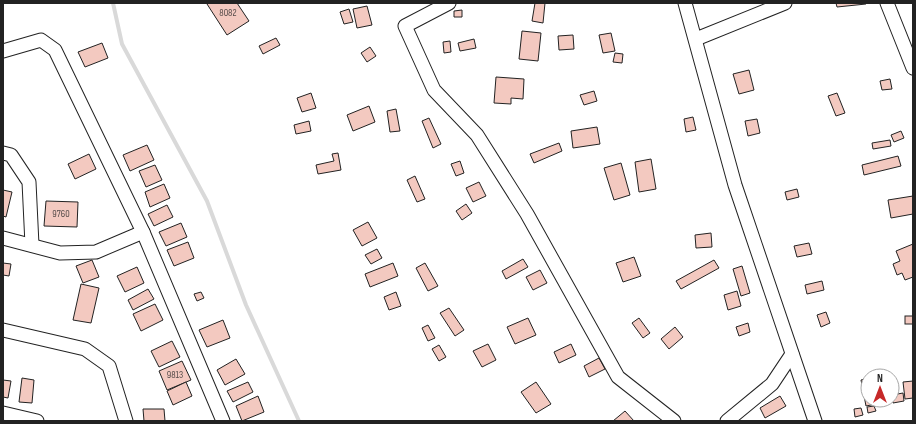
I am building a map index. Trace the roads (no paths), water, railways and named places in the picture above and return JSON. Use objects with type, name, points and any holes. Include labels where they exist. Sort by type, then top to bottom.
[{"type":"street","points":[[449,3],[405,26],[434,90],[477,135],[527,214],[618,377],[674,421]]},
{"type":"street","points":[[685,3],[735,185],[815,421]]},
{"type":"street","points":[[696,39],[785,3]]},
{"type":"street","points":[[887,3],[913,68]]},
{"type":"street","points":[[3,51],[41,40],[55,50],[143,232],[223,421]]},
{"type":"street","points":[[3,153],[11,155],[29,182],[32,245]]},
{"type":"street","points":[[3,238],[60,253],[96,252],[143,232]]},
{"type":"street","points":[[3,330],[85,349],[109,366],[126,421]]},
{"type":"street","points":[[728,421],[772,384],[792,354]]},
{"type":"street","points":[[3,414],[37,421]]},
{"type":"waterway","points":[[113,3],[122,44],[207,201],[246,305],[299,421]]}]
